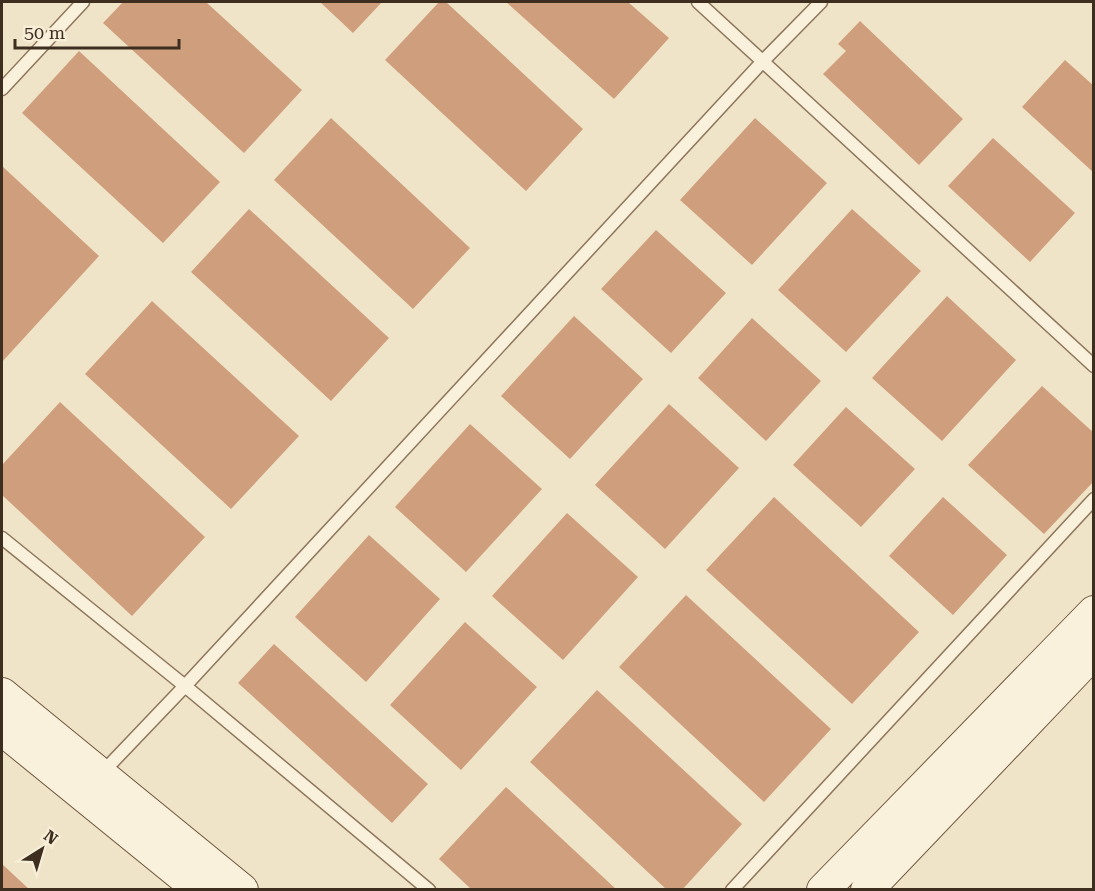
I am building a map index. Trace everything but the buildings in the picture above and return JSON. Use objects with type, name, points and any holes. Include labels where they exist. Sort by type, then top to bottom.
[{"type":"street","points":[[823,890],[1094,612]]},
{"type":"street","points":[[867,890],[1094,652]]},
{"type":"street","points":[[2,694],[242,890]]},
{"type":"street","points":[[2,729],[200,890]]},
{"type":"lane","points":[[2,89],[82,2]]},
{"type":"lane","points":[[698,2],[1094,366]]},
{"type":"lane","points":[[100,774],[185,686],[763,61],[821,2]]},
{"type":"lane","points":[[732,890],[1094,499]]},
{"type":"lane","points":[[2,538],[185,686],[429,890]]}]
